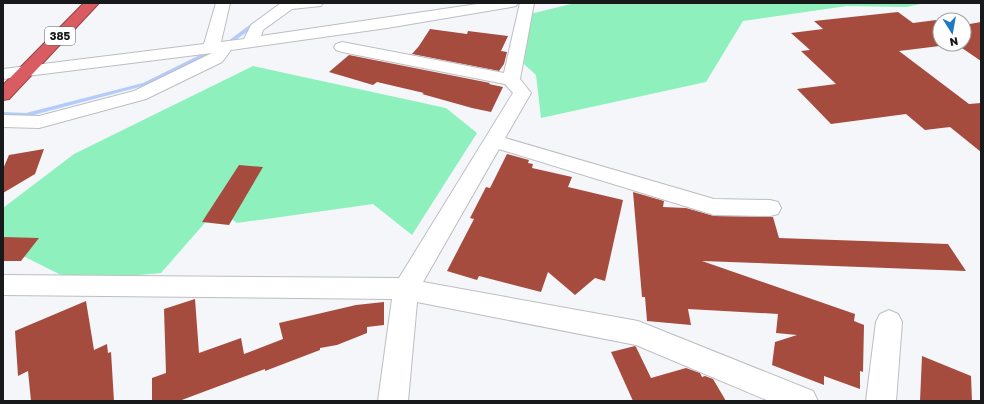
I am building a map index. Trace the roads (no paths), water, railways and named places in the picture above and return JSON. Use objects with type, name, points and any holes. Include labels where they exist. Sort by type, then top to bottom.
[{"type":"highway","name":"385","points":[[3,95],[92,3]]},
{"type":"street","points":[[3,121],[39,122],[140,95],[216,58],[219,47],[223,3]]},
{"type":"street","points":[[251,42],[256,28],[288,5],[316,3]]},
{"type":"street","points":[[3,74],[219,47],[402,21],[511,3]]},
{"type":"street","points":[[511,80],[527,3]]},
{"type":"street","points":[[342,47],[511,80],[522,93],[406,289],[393,401]]},
{"type":"street","points":[[494,141],[714,207],[770,208]]},
{"type":"street","points":[[3,285],[406,289],[638,333],[803,401]]},
{"type":"street","points":[[882,401],[889,322]]},
{"type":"waterway","points":[[3,114],[26,115],[145,84],[230,42],[257,22]]}]
